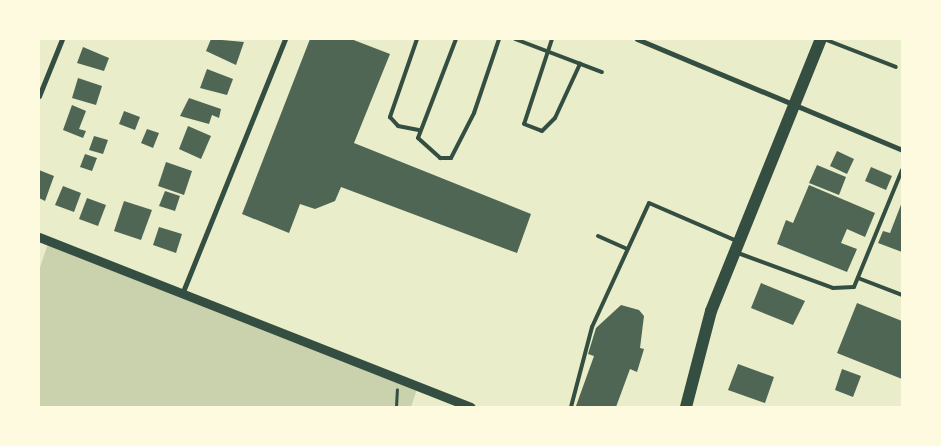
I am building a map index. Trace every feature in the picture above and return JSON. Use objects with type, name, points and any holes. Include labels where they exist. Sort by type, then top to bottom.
[{"type":"main road","points":[[686,407],[698,354],[736,246],[822,39]]},
{"type":"street","points":[[39,96],[62,39]]},
{"type":"street","points":[[182,294],[285,39]]},
{"type":"street","points":[[637,39],[902,150]]},
{"type":"street","points":[[39,237],[471,407]]},
{"type":"lane","points":[[415,39],[390,118],[398,126],[420,130]]},
{"type":"lane","points":[[456,39],[418,138],[430,151],[451,158],[474,113],[499,39]]},
{"type":"lane","points":[[515,39],[602,72]]},
{"type":"lane","points":[[552,39],[525,114],[524,124],[531,130],[542,131],[555,118],[580,64]]},
{"type":"lane","points":[[822,39],[896,67]]},
{"type":"lane","points":[[571,407],[592,327],[649,203],[736,246],[833,288],[854,287],[902,170]]},
{"type":"lane","points":[[598,236],[627,249]]},
{"type":"lane","points":[[858,278],[902,294]]},
{"type":"path","points":[[396,407],[399,378]]},
{"type":"green space","points":[[49,241],[418,386],[411,407],[39,407],[39,270]]},
{"type":"building","points":[[211,39],[244,42],[236,65],[206,51]]},
{"type":"building","points":[[310,39],[351,39],[390,54],[354,143],[531,214],[517,253],[341,187],[335,201],[315,209],[300,204],[289,233],[242,214]]},
{"type":"building","points":[[83,47],[109,58],[104,71],[77,63]]},
{"type":"building","points":[[207,69],[233,79],[227,95],[200,88]]},
{"type":"building","points":[[78,78],[102,86],[96,105],[72,98]]},
{"type":"building","points":[[189,98],[221,109],[219,118],[212,115],[209,124],[180,116]]},
{"type":"building","points":[[72,105],[86,111],[79,129],[86,131],[83,138],[63,130]]},
{"type":"building","points":[[124,111],[140,117],[135,130],[119,124]]},
{"type":"building","points":[[188,126],[211,136],[201,159],[179,149]]},
{"type":"building","points":[[147,129],[159,133],[153,148],[141,143]]},
{"type":"building","points":[[94,136],[108,140],[103,154],[89,150]]},
{"type":"building","points":[[837,151],[854,159],[847,174],[830,166]]},
{"type":"building","points":[[85,154],[97,158],[92,171],[80,167]]},
{"type":"building","points":[[166,162],[192,171],[184,195],[158,186]]},
{"type":"building","points":[[817,165],[846,177],[839,195],[809,183]]},
{"type":"building","points":[[871,167],[892,176],[886,190],[865,181]]},
{"type":"building","points":[[39,170],[54,176],[45,201],[39,198]]},
{"type":"building","points":[[809,185],[875,213],[865,237],[847,229],[841,243],[857,249],[847,272],[777,244],[786,220],[793,223]]},
{"type":"building","points":[[63,186],[81,193],[74,212],[55,205]]},
{"type":"building","points":[[165,191],[180,196],[175,211],[159,206]]},
{"type":"building","points":[[87,198],[106,205],[98,226],[79,219]]},
{"type":"building","points":[[124,201],[152,210],[141,240],[114,231]]},
{"type":"building","points":[[902,202],[902,252],[878,243],[883,231],[890,233]]},
{"type":"building","points":[[159,227],[182,234],[176,253],[153,245]]},
{"type":"building","points":[[761,283],[805,301],[793,325],[751,308]]},
{"type":"building","points":[[857,303],[902,321],[902,379],[837,353]]},
{"type":"building","points":[[621,305],[639,310],[644,316],[640,348],[644,349],[637,372],[630,369],[616,407],[576,406],[594,356],[588,354],[596,328]]},
{"type":"building","points":[[738,364],[774,377],[765,403],[728,390]]},
{"type":"building","points":[[842,369],[861,376],[853,397],[835,390]]}]
